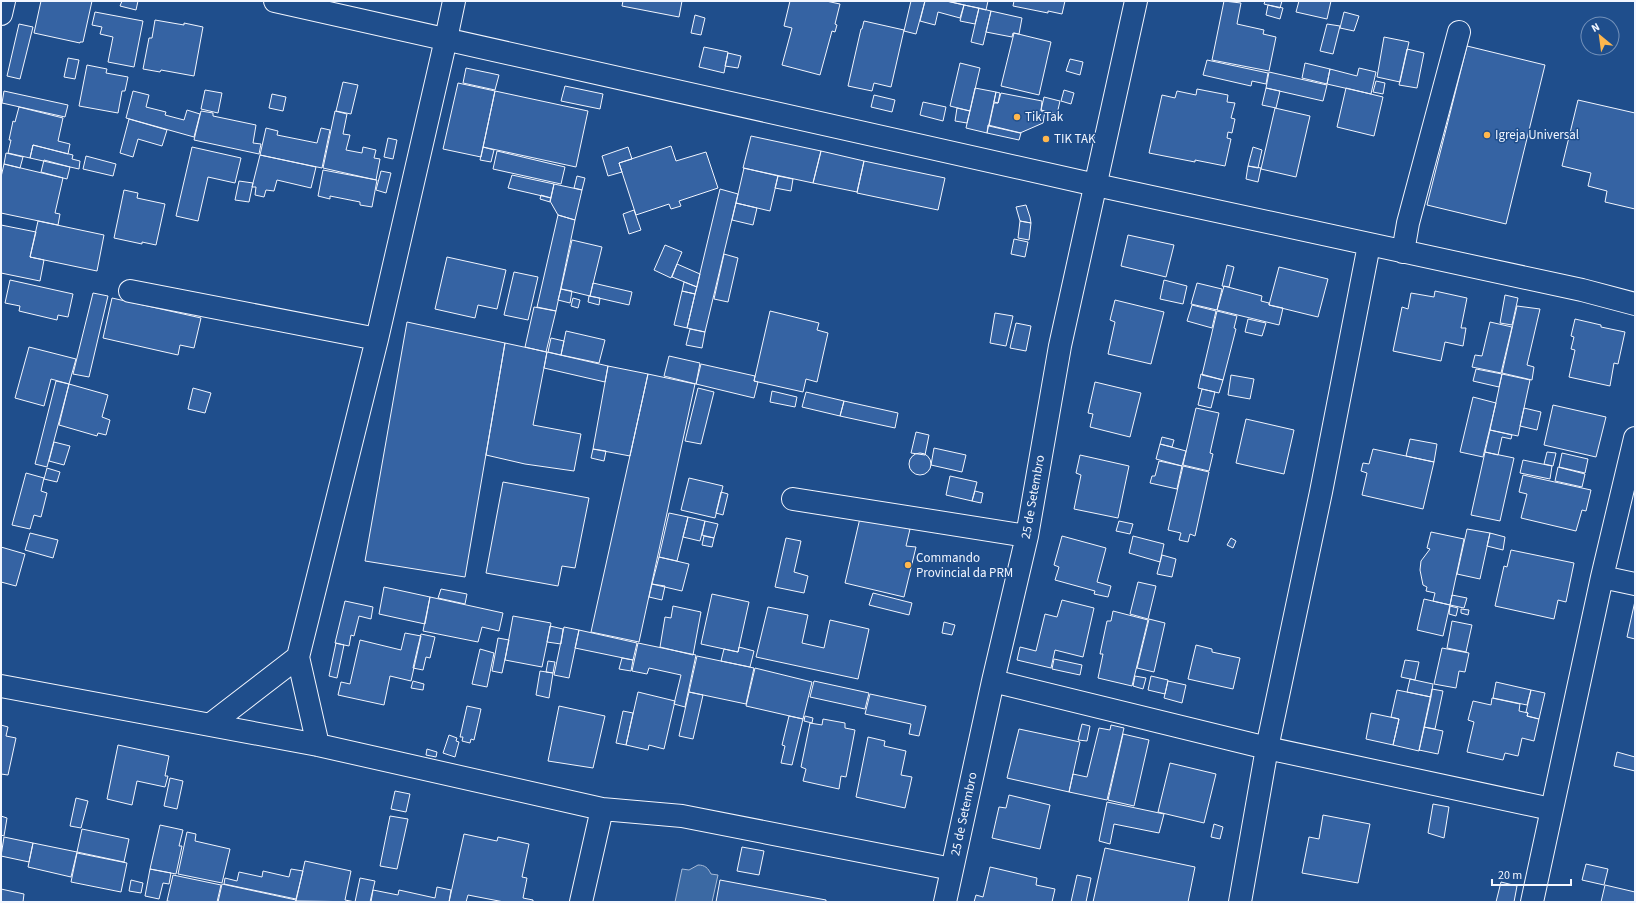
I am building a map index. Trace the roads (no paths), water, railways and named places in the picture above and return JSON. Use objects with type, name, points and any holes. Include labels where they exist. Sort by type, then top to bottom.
[{"type":"street","points":[[1,14],[4,1]]},
{"type":"street","points":[[275,1],[1096,185],[1582,290],[1635,304]]},
{"type":"street","points":[[318,745],[298,658],[377,339],[454,1]]},
{"type":"street","name":"25 de Setembro","points":[[945,902],[993,681],[1027,536],[1060,346],[1136,1]]},
{"type":"street","points":[[1403,252],[1408,223],[1459,32]]},
{"type":"street","points":[[1240,902],[1267,748],[1370,245]]},
{"type":"street","points":[[130,291],[377,339]]},
{"type":"street","points":[[1532,902],[1602,577],[1635,438]]},
{"type":"street","points":[[793,499],[1027,536]]},
{"type":"street","points":[[1602,577],[1635,584]]},
{"type":"street","points":[[211,724],[298,658]]},
{"type":"street","points":[[993,681],[1267,748],[1551,809]]},
{"type":"street","points":[[1,686],[318,745],[602,809],[682,816],[952,868]]},
{"type":"street","points":[[581,902],[602,809]]},
{"type":"water","points":[[698,865],[706,867],[711,874],[718,875],[712,902],[675,902],[682,869],[689,870]]},
{"type":"place","name":"Tik Tak","points":[[1017,117]]},
{"type":"place","name":"Igreja Universal","points":[[1487,135]]},
{"type":"place","name":"TIK TAK","points":[[1046,139]]},
{"type":"place","name":"Commando Provincial da PRM","points":[[908,565]]}]
